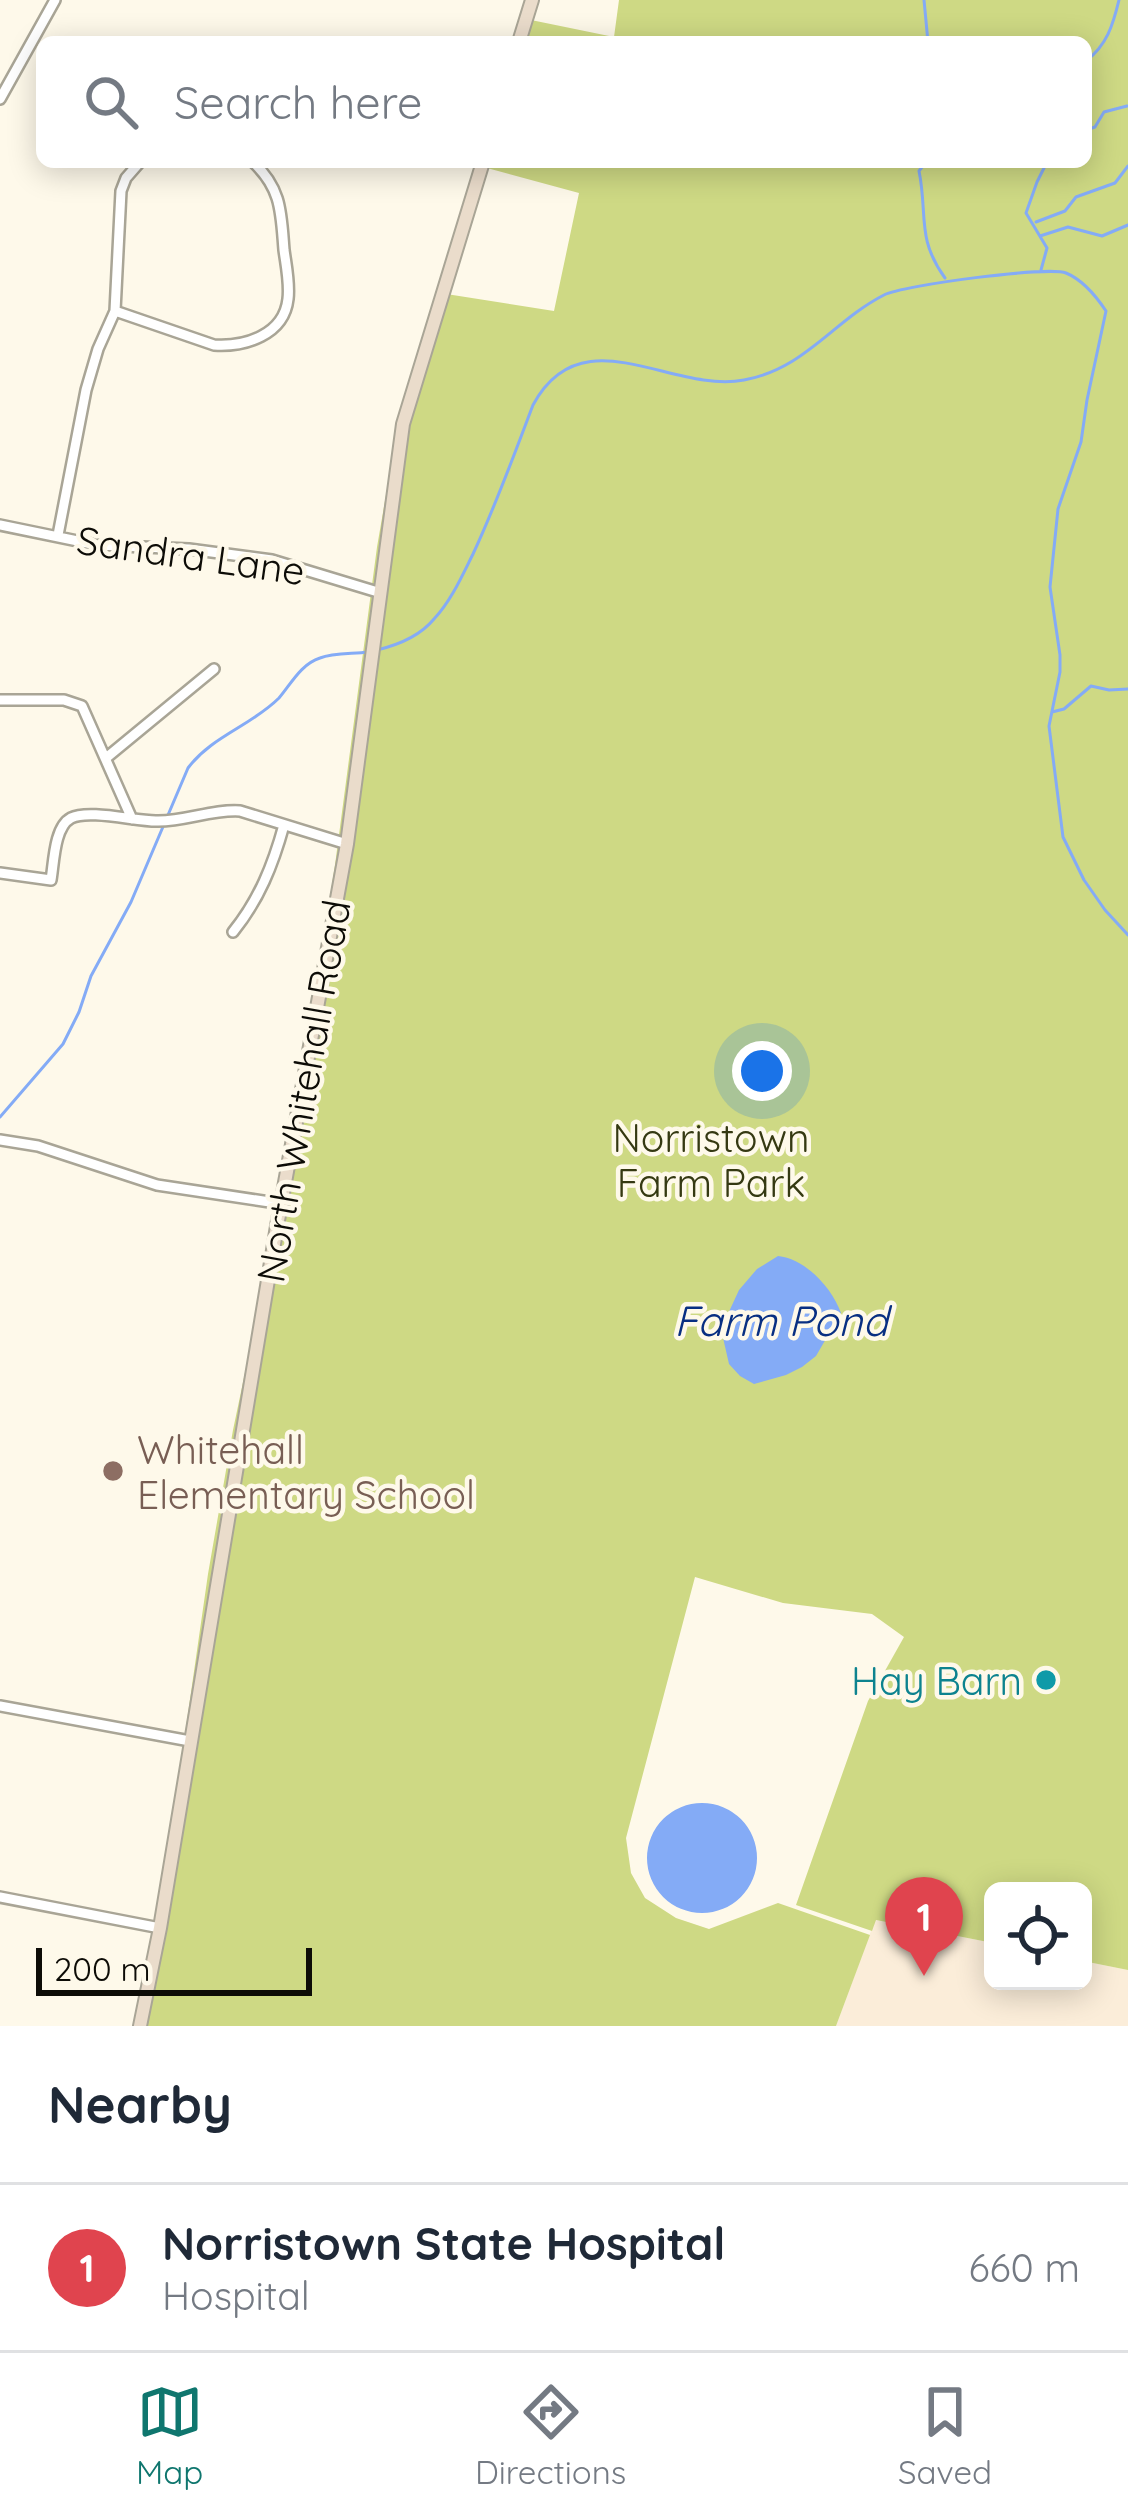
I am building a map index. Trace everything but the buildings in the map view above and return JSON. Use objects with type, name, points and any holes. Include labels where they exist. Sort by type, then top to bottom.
[{"type":"main road","points":[[521,36],[532,0]]},
{"type":"main road","name":"North Whitehall Road","points":[[140,2026],[347,844],[404,424],[481,168]]},
{"type":"street","points":[[0,99],[55,0]]},
{"type":"street","points":[[58,535],[86,390],[115,311],[121,191],[135,168]]},
{"type":"street","points":[[115,311],[214,345],[251,342],[275,326],[288,300],[280,203],[259,168]]},
{"type":"street","name":"Sandra Lane","points":[[0,525],[97,545],[189,549],[272,560],[381,593]]},
{"type":"street","points":[[106,758],[214,669]]},
{"type":"street","points":[[0,700],[74,701],[87,715],[132,819]]},
{"type":"street","points":[[0,873],[51,880],[60,829],[72,817],[91,815],[162,822],[240,811],[347,844]]},
{"type":"street","points":[[233,932],[252,909],[274,864],[284,825]]},
{"type":"street","points":[[0,1140],[38,1146],[141,1181],[283,1204]]},
{"type":"street","points":[[0,1706],[190,1741]]},
{"type":"street","points":[[0,1897],[160,1928]]},
{"type":"shaded area","points":[[875,1920],[984,1941],[984,1990],[1092,1990],[1092,1963],[1128,1970],[1128,2026],[836,2026]]},
{"type":"green space","name":"Norristown Farm Park","points":[[619,0],[1128,0],[1128,1970],[1092,1963],[1092,1882],[984,1882],[984,1941],[876,1920],[872,1931],[796,1905],[868,1701],[904,1637],[872,1614],[783,1603],[695,1577],[626,1838],[631,1873],[645,1898],[676,1918],[709,1929],[778,1903],[870,1935],[836,2026],[143,2026],[208,1574],[307,1043],[395,443],[440,293],[554,311],[579,193],[487,168],[1092,168],[1092,36],[614,36]]},
{"type":"green space","name":"Norristown Farm Park","points":[[531,20],[609,36],[524,36]]},
{"type":"water","name":"Farm Pond","points":[[778,1256],[817,1276],[841,1313],[816,1356],[786,1375],[754,1384],[729,1364],[721,1329],[739,1290],[757,1269]]},
{"type":"water","points":[[702,1803],[723,1807],[741,1819],[753,1837],[757,1858],[753,1879],[741,1897],[723,1909],[702,1913],[681,1909],[663,1897],[651,1879],[647,1858],[651,1837],[663,1819],[681,1807]]},
{"type":"waterway","points":[[924,0],[927,36]]},
{"type":"waterway","points":[[1092,55],[1108,34],[1119,0]]},
{"type":"waterway","points":[[1092,128],[1104,112],[1127,106]]},
{"type":"waterway","points":[[1036,222],[1065,211],[1076,197],[1115,183],[1128,166]]},
{"type":"waterway","points":[[921,168],[926,238],[945,278]]},
{"type":"waterway","points":[[1041,270],[1047,248],[1026,213],[1044,168]]},
{"type":"waterway","points":[[1040,236],[1068,227],[1102,236],[1128,225]]},
{"type":"waterway","points":[[377,650],[415,635],[446,604],[481,536],[533,405],[553,378],[576,365],[602,361],[716,381],[744,380],[784,366],[884,295],[976,278],[1066,273],[1089,289],[1106,311],[1081,442],[1058,509],[1050,587],[1060,672],[1049,726],[1063,837],[1084,880],[1128,935]]},
{"type":"waterway","points":[[0,1117],[63,1044],[188,768],[208,748],[268,708],[313,661],[368,652]]},
{"type":"waterway","points":[[1052,712],[1064,709],[1091,686],[1128,689]]},
{"type":"place","name":"Whitehall Elementary School","points":[[113,1471]]},
{"type":"place","name":"Hay Barn","points":[[1046,1680]]},
{"type":"place","name":"Norristown State Hospital","points":[[924,1976]]}]
